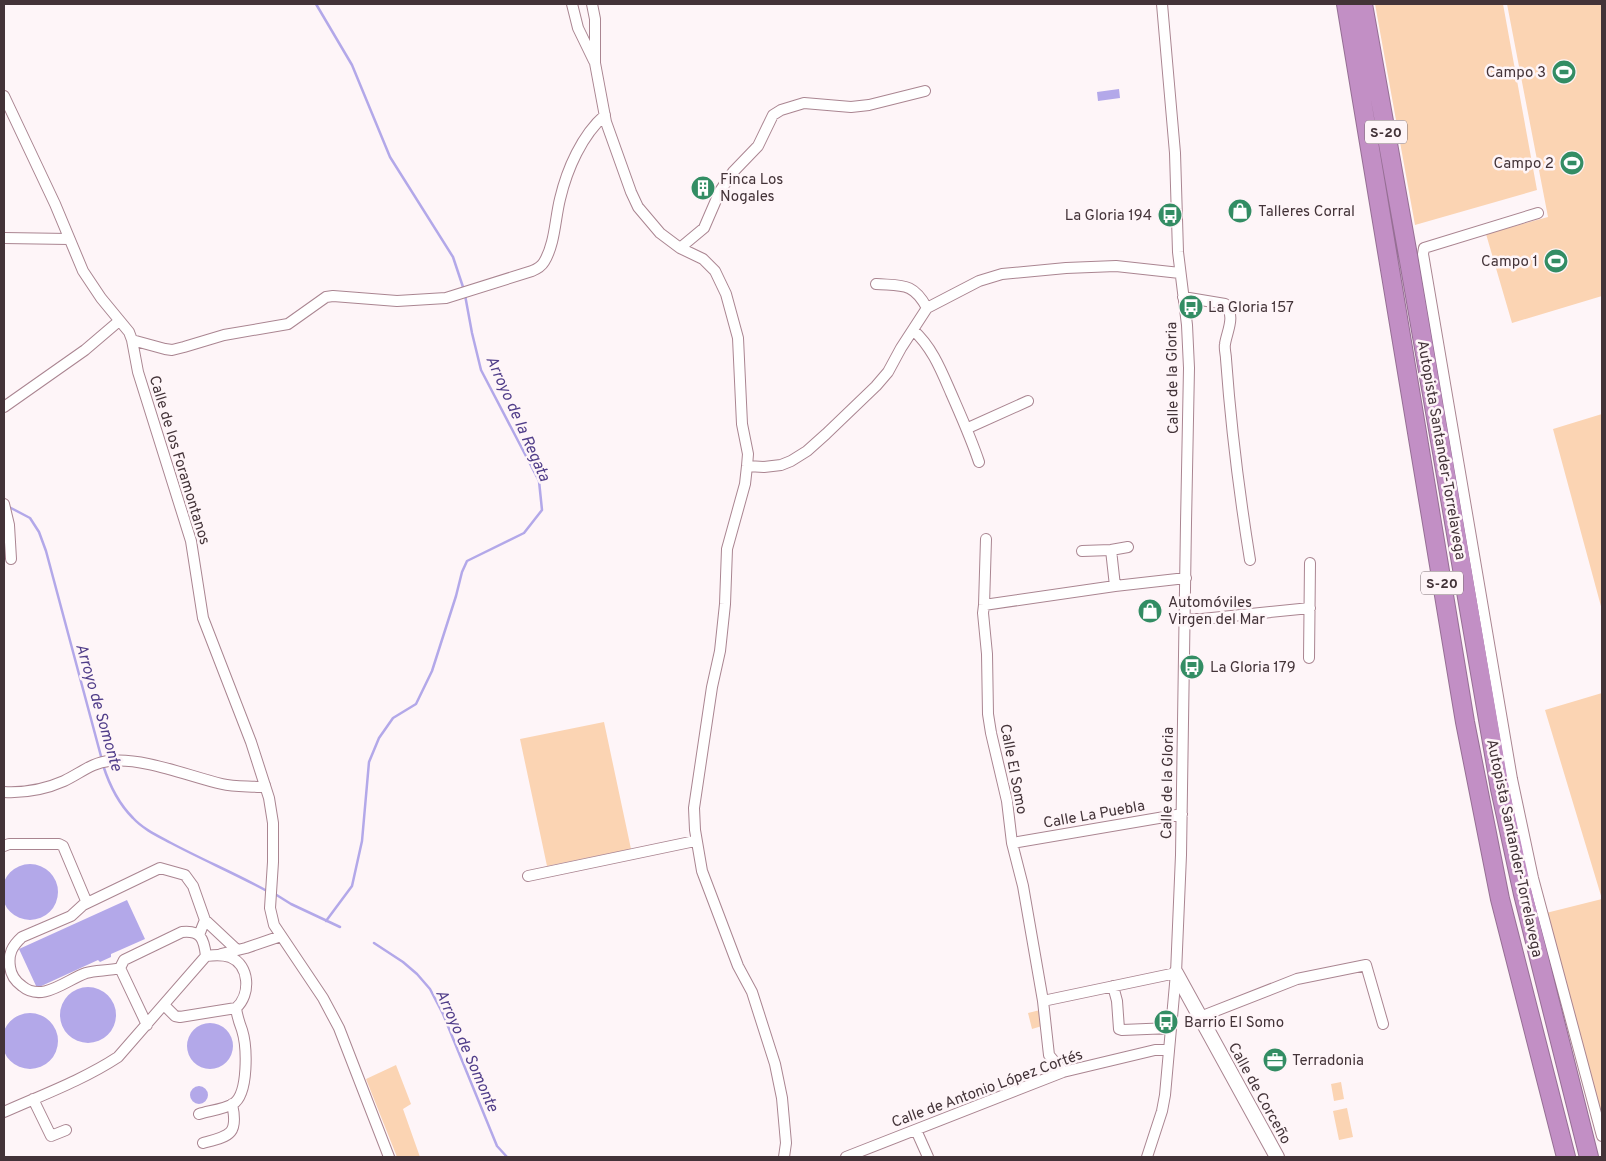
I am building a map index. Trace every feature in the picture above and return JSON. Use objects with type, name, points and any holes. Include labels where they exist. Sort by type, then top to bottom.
[{"type":"highway","name":"Autopista Santander-Torrelavega","points":[[1346,4],[1467,731],[1500,899],[1566,1157]]},
{"type":"highway","name":"Autopista Santander-Torrelavega","points":[[1363,4],[1500,789],[1522,894],[1589,1157]]},
{"type":"main road","name":"Calle de Corceño","points":[[1176,973],[1277,1157]]},
{"type":"main road","name":"Calle de Corceño","points":[[1175,988],[1189,998]]},
{"type":"street","points":[[572,4],[578,28],[595,63]]},
{"type":"street","points":[[592,4],[595,19],[595,63],[604,114],[638,207],[660,233],[680,248],[703,259],[715,271],[726,294],[738,338],[742,424],[748,454],[746,484],[728,549],[720,651],[712,687],[694,808],[695,841],[702,870],[738,966],[752,992],[775,1064],[782,1098],[786,1143],[784,1157]]},
{"type":"street","name":"Calle de la Gloria","points":[[1162,4],[1174,132],[1176,224],[1180,273],[1188,325],[1190,368],[1182,814],[1175,988]]},
{"type":"street","points":[[680,248],[704,228],[720,191],[733,172],[758,146],[773,115],[804,103],[851,107],[869,105],[925,90]]},
{"type":"street","name":"Calle de los Foramontanos","points":[[4,96],[55,204],[83,272],[119,322],[129,332],[132,340],[138,372],[191,541],[204,618],[265,785],[272,823],[273,862],[270,903],[274,925],[323,998],[339,1028],[389,1157]]},
{"type":"street","points":[[132,340],[172,350],[224,335],[288,324],[326,297],[414,301],[446,298],[540,268],[549,249],[560,197],[576,157],[590,130],[604,114]]},
{"type":"street","points":[[1538,213],[1424,248],[1423,254],[1512,780],[1533,878],[1602,1136]]},
{"type":"street","points":[[4,238],[69,239]]},
{"type":"street","points":[[747,466],[781,465],[791,461],[816,442],[876,386],[888,372],[927,308],[980,281],[1002,274],[1066,268],[1116,266],[1180,273]]},
{"type":"street","points":[[876,284],[903,286],[912,289],[917,292],[927,308]]},
{"type":"street","points":[[1184,297],[1225,304],[1229,308],[1231,317],[1225,345],[1229,413],[1240,504],[1250,560]]},
{"type":"street","points":[[4,407],[85,350],[119,322]]},
{"type":"street","points":[[913,330],[929,347],[940,368],[968,428],[979,462]]},
{"type":"street","points":[[968,428],[1028,401]]},
{"type":"street","points":[[4,504],[9,525],[11,559]]},
{"type":"street","name":"Calle El Somo","points":[[986,540],[983,613],[987,654],[988,714],[1006,801],[1012,843],[1023,886],[1043,1000],[1049,1055],[1064,1072]]},
{"type":"street","points":[[1082,551],[1112,550],[1128,547]]},
{"type":"street","points":[[1112,550],[1115,586]]},
{"type":"street","points":[[1309,658],[1310,562]]},
{"type":"street","points":[[984,605],[1186,578]]},
{"type":"street","points":[[1185,619],[1310,608]]},
{"type":"street","points":[[4,792],[43,788],[63,781],[94,765],[108,761],[128,761],[147,764],[225,785],[260,787],[265,785]]},
{"type":"street","name":"Calle La Puebla","points":[[1012,843],[1182,814]]},
{"type":"street","points":[[528,876],[695,841]]},
{"type":"street","points":[[4,846],[9,844],[59,844],[63,846],[88,903]]},
{"type":"street","points":[[120,968],[87,973],[43,992],[33,992],[24,988],[16,981],[10,971],[10,951],[22,937],[71,916],[88,903],[160,868],[185,876],[193,886],[205,920],[237,950]]},
{"type":"street","points":[[199,935],[205,920]]},
{"type":"street","points":[[120,968],[124,960],[182,932],[191,931],[199,935],[203,940],[206,956]]},
{"type":"street","points":[[4,1112],[104,1066],[118,1057],[206,956],[220,955],[281,936]]},
{"type":"street","points":[[164,1005],[175,1016],[180,1017],[236,1008],[245,996],[247,988],[245,978],[236,960],[220,955]]},
{"type":"street","points":[[1200,1017],[1297,980],[1366,965],[1383,1024]]},
{"type":"street","points":[[120,968],[147,1025]]},
{"type":"street","points":[[1043,1000],[1176,973]]},
{"type":"street","points":[[1114,986],[1119,1029],[1171,1028]]},
{"type":"street","points":[[1148,1157],[1162,1110],[1175,988]]},
{"type":"street","points":[[199,1114],[232,1104],[240,1094],[245,1077],[242,1031],[238,1024],[236,1008]]},
{"type":"street","name":"Calle de Antonio López Cortés","points":[[846,1157],[1064,1072],[1155,1050],[1169,1050]]},
{"type":"street","points":[[33,1100],[51,1136],[66,1130]]},
{"type":"street","points":[[203,1144],[231,1134],[234,1129],[235,1119],[232,1104]]},
{"type":"street","points":[[916,1130],[928,1157]]},
{"type":"shaded area","points":[[1375,4],[1503,4],[1537,190],[1415,225]]},
{"type":"shaded area","points":[[1507,4],[1602,4],[1602,296],[1512,323],[1486,234],[1548,217]]},
{"type":"shaded area","points":[[1119,89],[1120,98],[1098,101],[1097,92]]},
{"type":"shaded area","points":[[1602,414],[1602,610],[1553,429]]},
{"type":"shaded area","points":[[1602,693],[1602,899],[1545,710]]},
{"type":"shaded area","points":[[604,722],[631,849],[547,866],[520,739]]},
{"type":"shaded area","points":[[24,864],[36,864],[50,872],[58,886],[56,903],[50,912],[36,920],[24,920],[14,915],[7,908],[2,898],[2,886],[7,876],[14,869]]},
{"type":"shaded area","points":[[1602,899],[1602,1119],[1546,913]]},
{"type":"shaded area","points":[[127,900],[145,939],[111,954],[111,957],[100,962],[98,960],[37,988],[19,949]]},
{"type":"shaded area","points":[[82,987],[94,987],[104,991],[112,999],[116,1015],[112,1031],[104,1039],[94,1043],[82,1043],[72,1039],[64,1031],[60,1021],[60,1009],[64,999],[72,991]]},
{"type":"shaded area","points":[[1040,1010],[1042,1026],[1032,1029],[1028,1013]]},
{"type":"shaded area","points":[[25,1013],[35,1013],[50,1021],[56,1030],[58,1041],[56,1052],[50,1061],[35,1069],[25,1069],[14,1064],[7,1057],[2,1046],[2,1036],[7,1025],[14,1018]]},
{"type":"shaded area","points":[[210,1023],[223,1027],[229,1033],[233,1046],[229,1059],[223,1065],[210,1069],[197,1065],[191,1059],[187,1046],[191,1033],[197,1027]]},
{"type":"shaded area","points":[[396,1065],[411,1104],[403,1109],[420,1157],[397,1157],[366,1079]]},
{"type":"shaded area","points":[[1341,1082],[1344,1099],[1334,1101],[1331,1084]]},
{"type":"shaded area","points":[[199,1086],[205,1089],[208,1095],[205,1101],[199,1104],[193,1101],[190,1095],[193,1089]]},
{"type":"shaded area","points":[[1347,1108],[1353,1137],[1339,1140],[1333,1111]]},
{"type":"waterway","name":"Arroyo de la Regata","points":[[316,4],[352,65],[390,157],[453,257],[464,290]]},
{"type":"waterway","name":"Arroyo de la Regata","points":[[326,921],[352,886],[362,841],[369,762],[379,738],[393,718],[416,704],[432,671],[467,561],[524,533],[542,510],[539,481],[481,370],[465,295]]},
{"type":"waterway","name":"Arroyo de Somonte","points":[[9,507],[30,518],[39,532],[46,551],[102,760]]},
{"type":"waterway","name":"Arroyo de Somonte","points":[[103,765],[119,800],[141,826],[267,891]]},
{"type":"waterway","name":"Arroyo de Somonte","points":[[275,894],[291,904],[340,927]]},
{"type":"waterway","name":"Arroyo de Somonte","points":[[374,943],[403,962],[430,989],[443,1014],[497,1146],[507,1157]]},
{"type":"place","name":"Campo 3","points":[[1564,72]]},
{"type":"place","name":"Campo 2","points":[[1572,163]]},
{"type":"place","name":"Finca Los Nogales","points":[[703,188]]},
{"type":"place","name":"Talleres Corral","points":[[1240,211]]},
{"type":"place","name":"La Gloria 194","points":[[1170,215]]},
{"type":"place","name":"Campo 1","points":[[1556,261]]},
{"type":"place","name":"La Gloria 157","points":[[1191,307]]},
{"type":"place","name":"Automóviles Virgen del Mar","points":[[1150,611]]},
{"type":"place","name":"La Gloria 179","points":[[1192,667]]},
{"type":"place","name":"Barrio El Somo","points":[[1166,1022]]},
{"type":"place","name":"Terradonia","points":[[1275,1060]]}]
